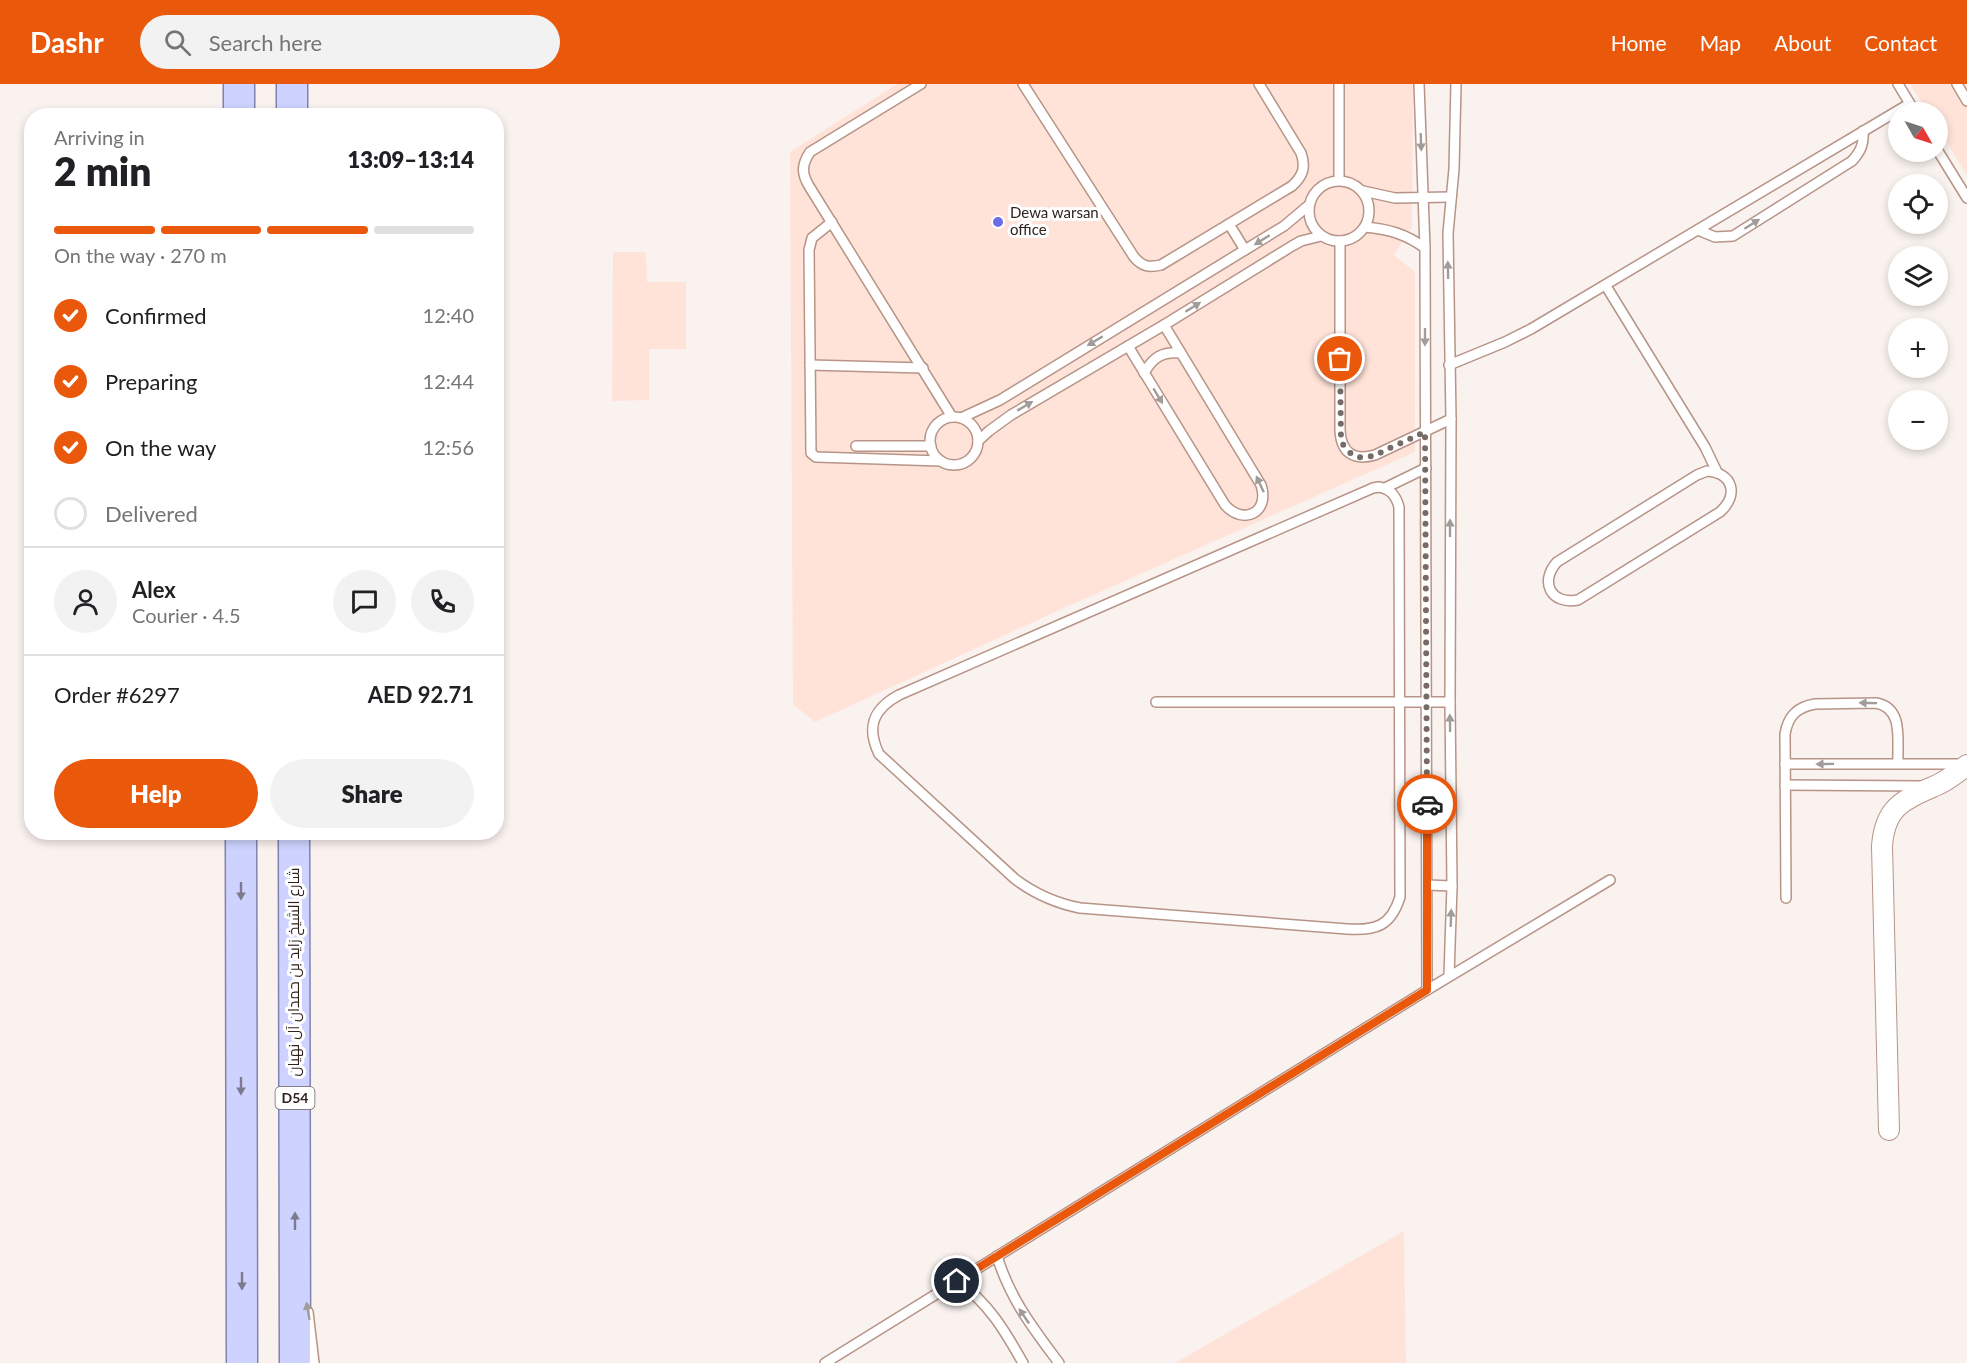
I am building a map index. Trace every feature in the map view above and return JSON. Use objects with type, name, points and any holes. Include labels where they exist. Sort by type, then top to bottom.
[{"type":"main road","points":[[239,84],[239,108]]},
{"type":"main road","points":[[292,84],[292,108]]},
{"type":"main road","points":[[241,840],[242,1363]]},
{"type":"main road","name":"شارع الشيخ زايد بن حمدان آل نهيان","points":[[294,840],[295,1363]]},
{"type":"street","points":[[1889,1130],[1882,846],[1884,830],[1889,816],[1899,804],[1952,777],[1967,765]]},
{"type":"lane","points":[[832,222],[812,238],[810,244],[810,450],[813,456],[942,461],[955,465],[969,460],[977,448],[978,441],[974,426],[957,417],[923,368],[832,222],[804,178],[802,169],[810,152],[921,84]]},
{"type":"lane","points":[[1023,84],[1134,257],[1141,264],[1150,267],[1161,265],[1299,180],[1304,171],[1301,153],[1259,84]]},
{"type":"lane","points":[[1339,84],[1339,180]]},
{"type":"lane","points":[[1419,84],[1425,248],[1427,990]]},
{"type":"lane","points":[[1449,976],[1452,886],[1451,419],[1448,250],[1454,169],[1456,84]]},
{"type":"lane","points":[[1898,84],[1908,102]]},
{"type":"lane","points":[[1957,84],[1967,101]]},
{"type":"lane","points":[[1449,365],[1505,342],[1606,285],[1888,116]]},
{"type":"lane","points":[[1698,230],[1715,237],[1733,236],[1852,160],[1862,149],[1863,131]]},
{"type":"lane","points":[[1945,162],[1967,198]]},
{"type":"lane","points":[[1339,180],[1352,183],[1363,191],[1368,199],[1369,218],[1365,227],[1350,239],[1340,241],[1328,239],[1322,236],[1311,223],[1309,205],[1312,195],[1319,187],[1339,180]]},
{"type":"lane","points":[[1363,191],[1395,198],[1451,197]]},
{"type":"lane","points":[[942,461],[931,446],[931,438],[938,423],[1000,400],[1293,220],[1309,205]]},
{"type":"lane","points":[[1229,224],[1245,250]]},
{"type":"lane","points":[[1365,227],[1407,236],[1425,248]]},
{"type":"lane","points":[[978,441],[1011,415],[1292,246],[1301,241],[1322,236]]},
{"type":"lane","points":[[1340,241],[1341,441],[1346,450],[1354,456],[1365,458],[1451,419]]},
{"type":"lane","points":[[1606,285],[1706,447],[1717,472],[1725,477],[1730,486],[1731,496],[1728,505],[1720,512],[1578,600],[1567,602],[1557,598],[1550,591],[1548,580],[1550,570],[1557,562],[1697,475],[1707,471],[1717,472]]},
{"type":"lane","points":[[1128,346],[1225,505],[1240,516],[1249,515],[1258,510],[1263,502],[1262,484],[1164,325]]},
{"type":"lane","points":[[1144,373],[1155,358],[1163,354],[1181,353]]},
{"type":"lane","points":[[810,365],[923,368]]},
{"type":"lane","points":[[856,446],[931,446]]},
{"type":"lane","points":[[1385,488],[1392,492],[1399,507],[1400,897],[1396,910],[1377,928],[1364,931],[1080,908],[1061,904],[1029,889],[1015,879],[879,754],[873,741],[872,726],[877,713],[886,702],[899,695],[1364,491],[1385,488],[1426,468]]},
{"type":"lane","points":[[1156,702],[1450,702]]},
{"type":"lane","points":[[1786,898],[1786,724],[1791,716],[1806,705],[1876,703],[1884,705],[1891,709],[1895,717],[1898,763]]},
{"type":"lane","points":[[1785,764],[1967,765]]},
{"type":"lane","points":[[1785,785],[1934,786]]},
{"type":"lane","points":[[825,1363],[1449,976],[1610,880]]},
{"type":"lane","points":[[1428,885],[1452,886]]},
{"type":"lane","points":[[997,1256],[1017,1305],[1059,1363]]},
{"type":"lane","points":[[295,1260],[305,1295],[314,1363]]},
{"type":"lane","points":[[957,1281],[969,1289],[993,1314],[1023,1363]]},
{"type":"shaded area","points":[[897,84],[1413,84],[1412,227],[1394,255],[1415,272],[1415,452],[1055,612],[815,722],[793,704],[790,152]]},
{"type":"shaded area","points":[[1910,84],[1967,84],[1967,175],[1948,145],[1948,102],[1922,102]]},
{"type":"shaded area","points":[[613,252],[646,252],[647,282],[686,282],[686,349],[649,349],[649,400],[612,401]]},
{"type":"shaded area","points":[[1404,1231],[1406,1363],[1175,1363]]},
{"type":"way so far","points":[[1340,359],[1340,430],[1341,441],[1346,450],[1354,456],[1365,458],[1425,432],[1427,804]]},
{"type":"place","name":"Dewa warsan office","points":[[998,222]]},
{"type":"route","points":[[957,1281],[1427,990],[1427,804]]}]
